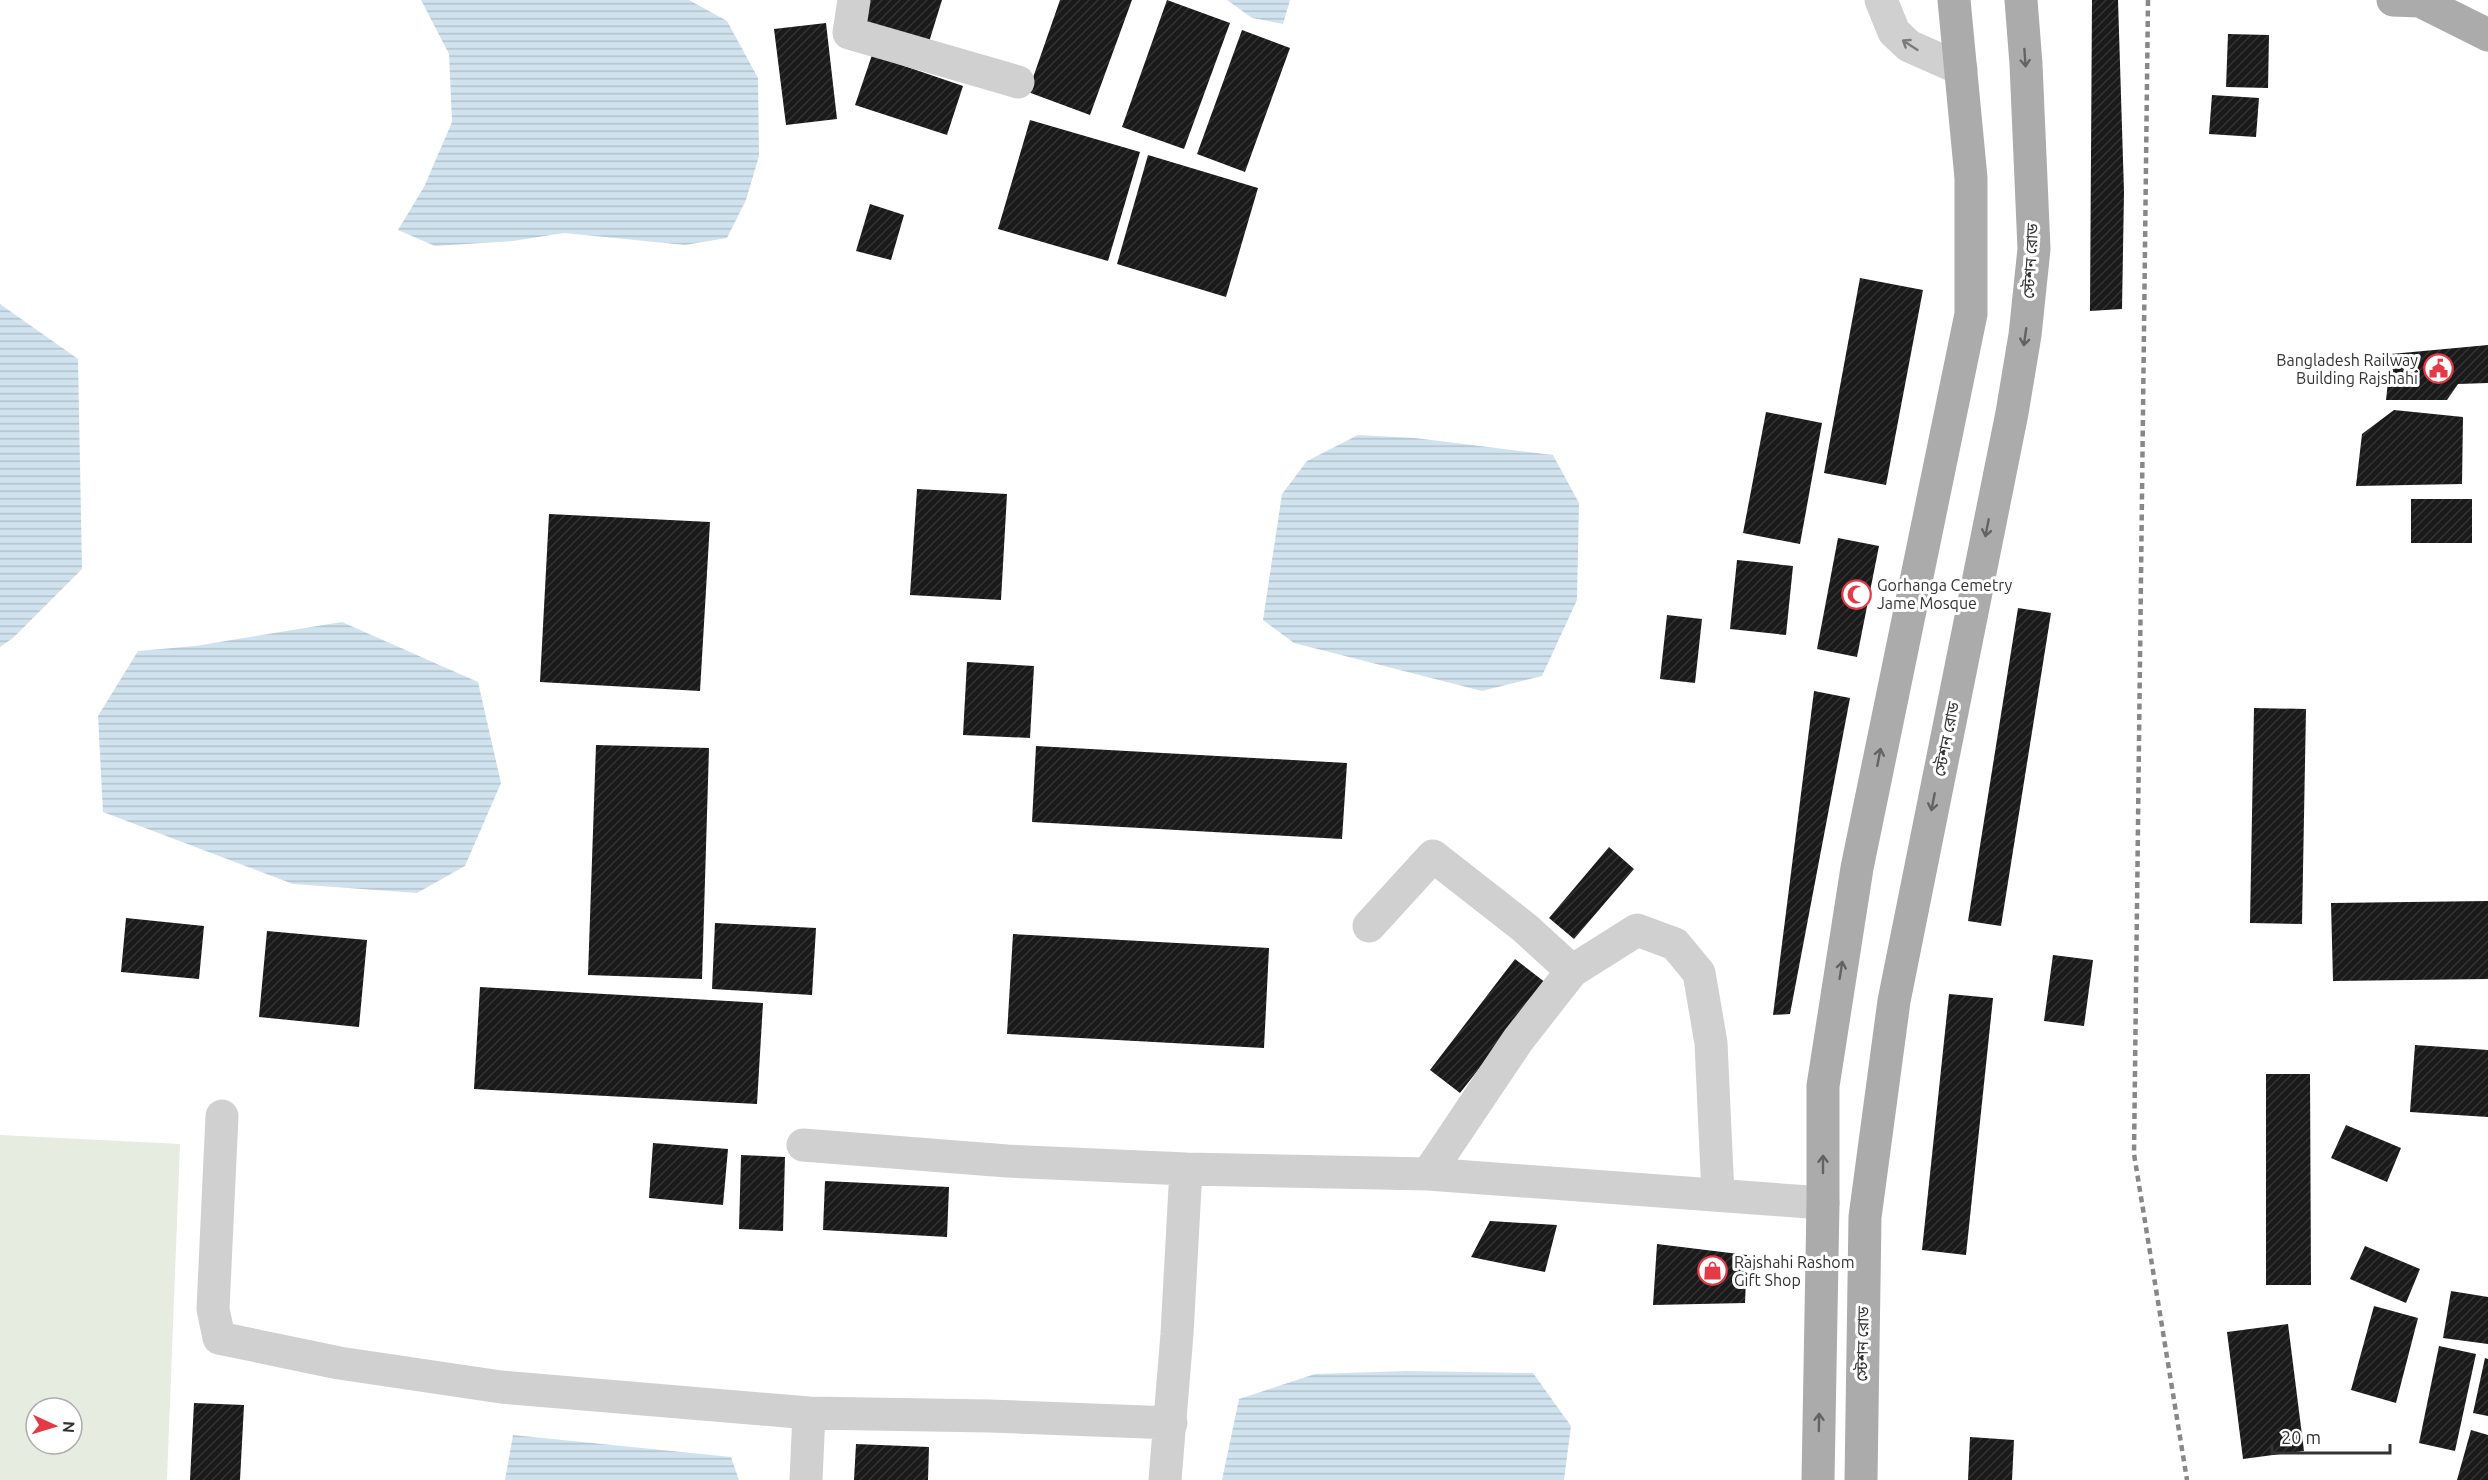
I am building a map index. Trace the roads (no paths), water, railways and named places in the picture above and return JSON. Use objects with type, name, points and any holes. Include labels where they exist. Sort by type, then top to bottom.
[{"type":"main road","points":[[1818,1480],[1823,1086],[1857,868],[1971,314],[1971,178],[1954,0]]},
{"type":"main road","name":"স্টেশন রোড","points":[[1861,1480],[1865,1217],[1894,1000],[2012,413],[2025,335],[2034,249],[2021,0]]},
{"type":"main road","points":[[2411,0],[2488,35]]},
{"type":"street","points":[[854,0],[849,33],[1018,82]]},
{"type":"street","points":[[1881,0],[1894,32],[1908,46],[1961,69]]},
{"type":"street","points":[[1370,926],[1433,856],[1525,928],[1572,971]]},
{"type":"street","points":[[1428,1174],[1518,1040],[1572,971],[1637,930],[1675,944],[1699,973],[1711,1043],[1718,1195]]},
{"type":"street","points":[[222,1116],[213,1309],[219,1338],[339,1363],[501,1387],[809,1413],[990,1416],[1171,1423]]},
{"type":"street","points":[[803,1145],[1007,1161],[1186,1169],[1428,1174],[1823,1203]]},
{"type":"street","points":[[1165,1480],[1171,1423],[1186,1169]]},
{"type":"street","points":[[806,1480],[809,1413]]},
{"type":"water","points":[[421,0],[689,0],[727,21],[758,78],[759,156],[746,200],[727,238],[685,245],[564,233],[513,241],[435,246],[398,230],[424,187],[452,122],[449,54]]},
{"type":"water","points":[[1227,0],[1290,0],[1283,24],[1252,18]]},
{"type":"water","points":[[0,304],[78,359],[82,569],[13,638],[0,647]]},
{"type":"water","points":[[1358,435],[1415,438],[1553,455],[1579,503],[1577,600],[1542,676],[1482,691],[1294,643],[1263,620],[1282,494],[1307,461]]},
{"type":"water","points":[[342,622],[478,682],[501,783],[465,866],[417,893],[293,884],[103,812],[98,716],[138,651],[195,646]]},
{"type":"water","points":[[1407,1371],[1533,1373],[1571,1426],[1564,1480],[1222,1480],[1239,1399],[1315,1374]]},
{"type":"water","points":[[513,1435],[731,1457],[739,1480],[505,1480]]},
{"type":"railway","points":[[2148,0],[2134,1154],[2187,1480]]},
{"type":"place","name":"Bangladesh Railway Building Rajshahi","points":[[2439,369]]},
{"type":"place","name":"Gorhanga Cemetry Jame Mosque","points":[[1856,594]]},
{"type":"place","name":"Rajshahi Rashom Gift Shop","points":[[1713,1271]]}]
